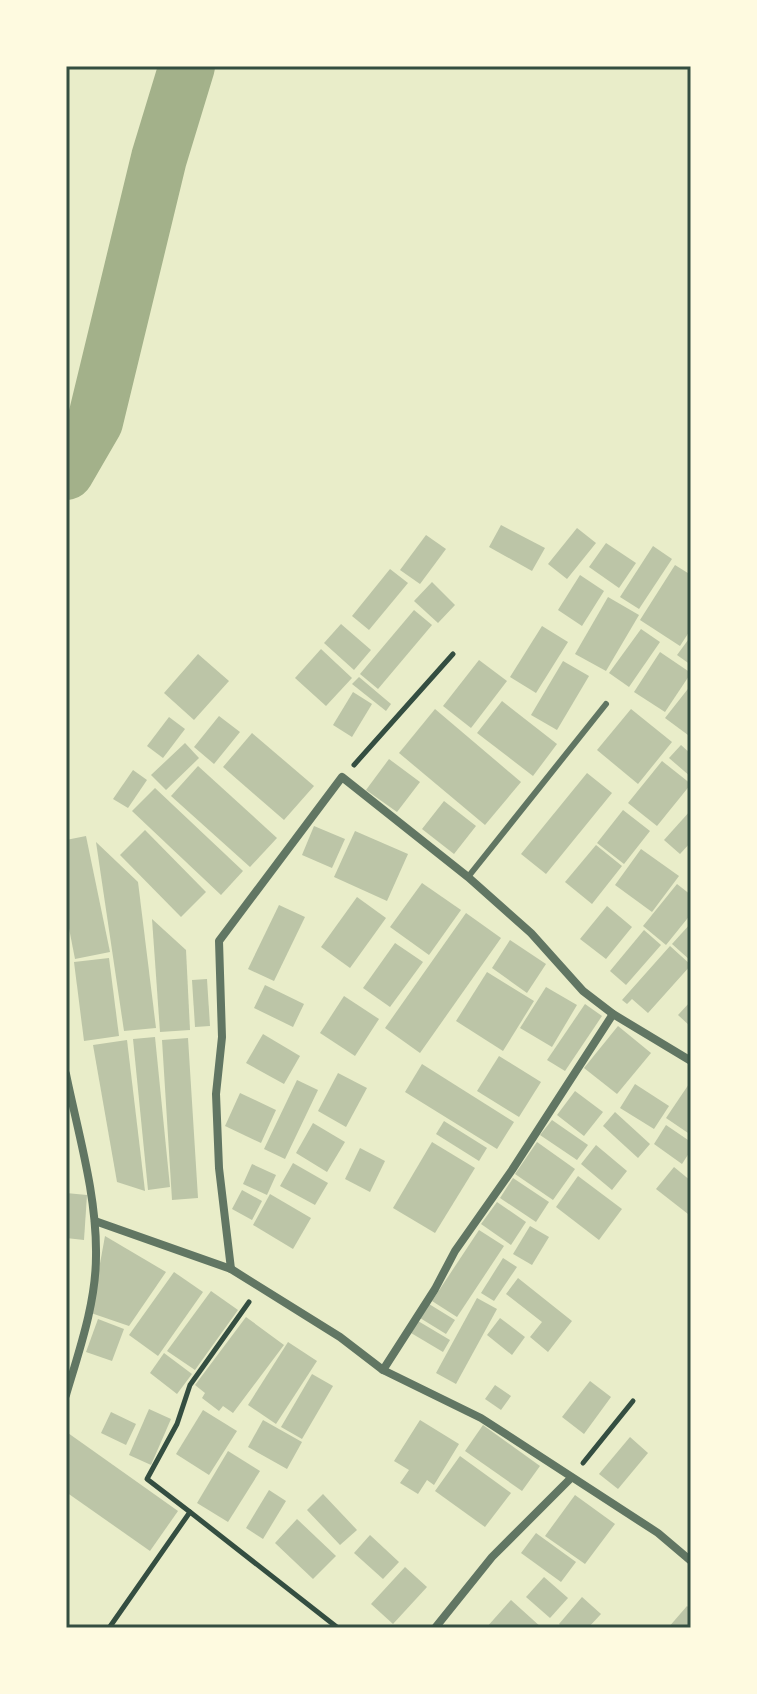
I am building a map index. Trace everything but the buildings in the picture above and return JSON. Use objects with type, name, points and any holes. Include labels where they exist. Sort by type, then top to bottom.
[{"type":"street","points":[[231,1269],[219,1168],[216,1094],[222,1037],[219,941],[342,777],[468,877],[531,933],[583,991],[613,1014],[691,1061]]},
{"type":"street","points":[[383,1370],[455,1251],[512,1170],[613,1014]]},
{"type":"street","points":[[66,1074],[95,1221],[96,1260],[85,1332],[66,1395]]},
{"type":"street","points":[[95,1221],[231,1269],[340,1337],[383,1370],[481,1418],[658,1533],[691,1561]]},
{"type":"street","points":[[435,1628],[492,1557],[571,1478]]},
{"type":"lane","points":[[468,877],[606,704]]},
{"type":"path","points":[[342,777],[453,654]]},
{"type":"path","points":[[259,1286],[190,1385],[177,1424],[147,1479],[338,1628]]},
{"type":"path","points":[[571,1478],[633,1401]]},
{"type":"path","points":[[109,1628],[190,1512]]},
{"type":"waterway","points":[[66,472],[95,422],[159,158],[187,66]]}]
